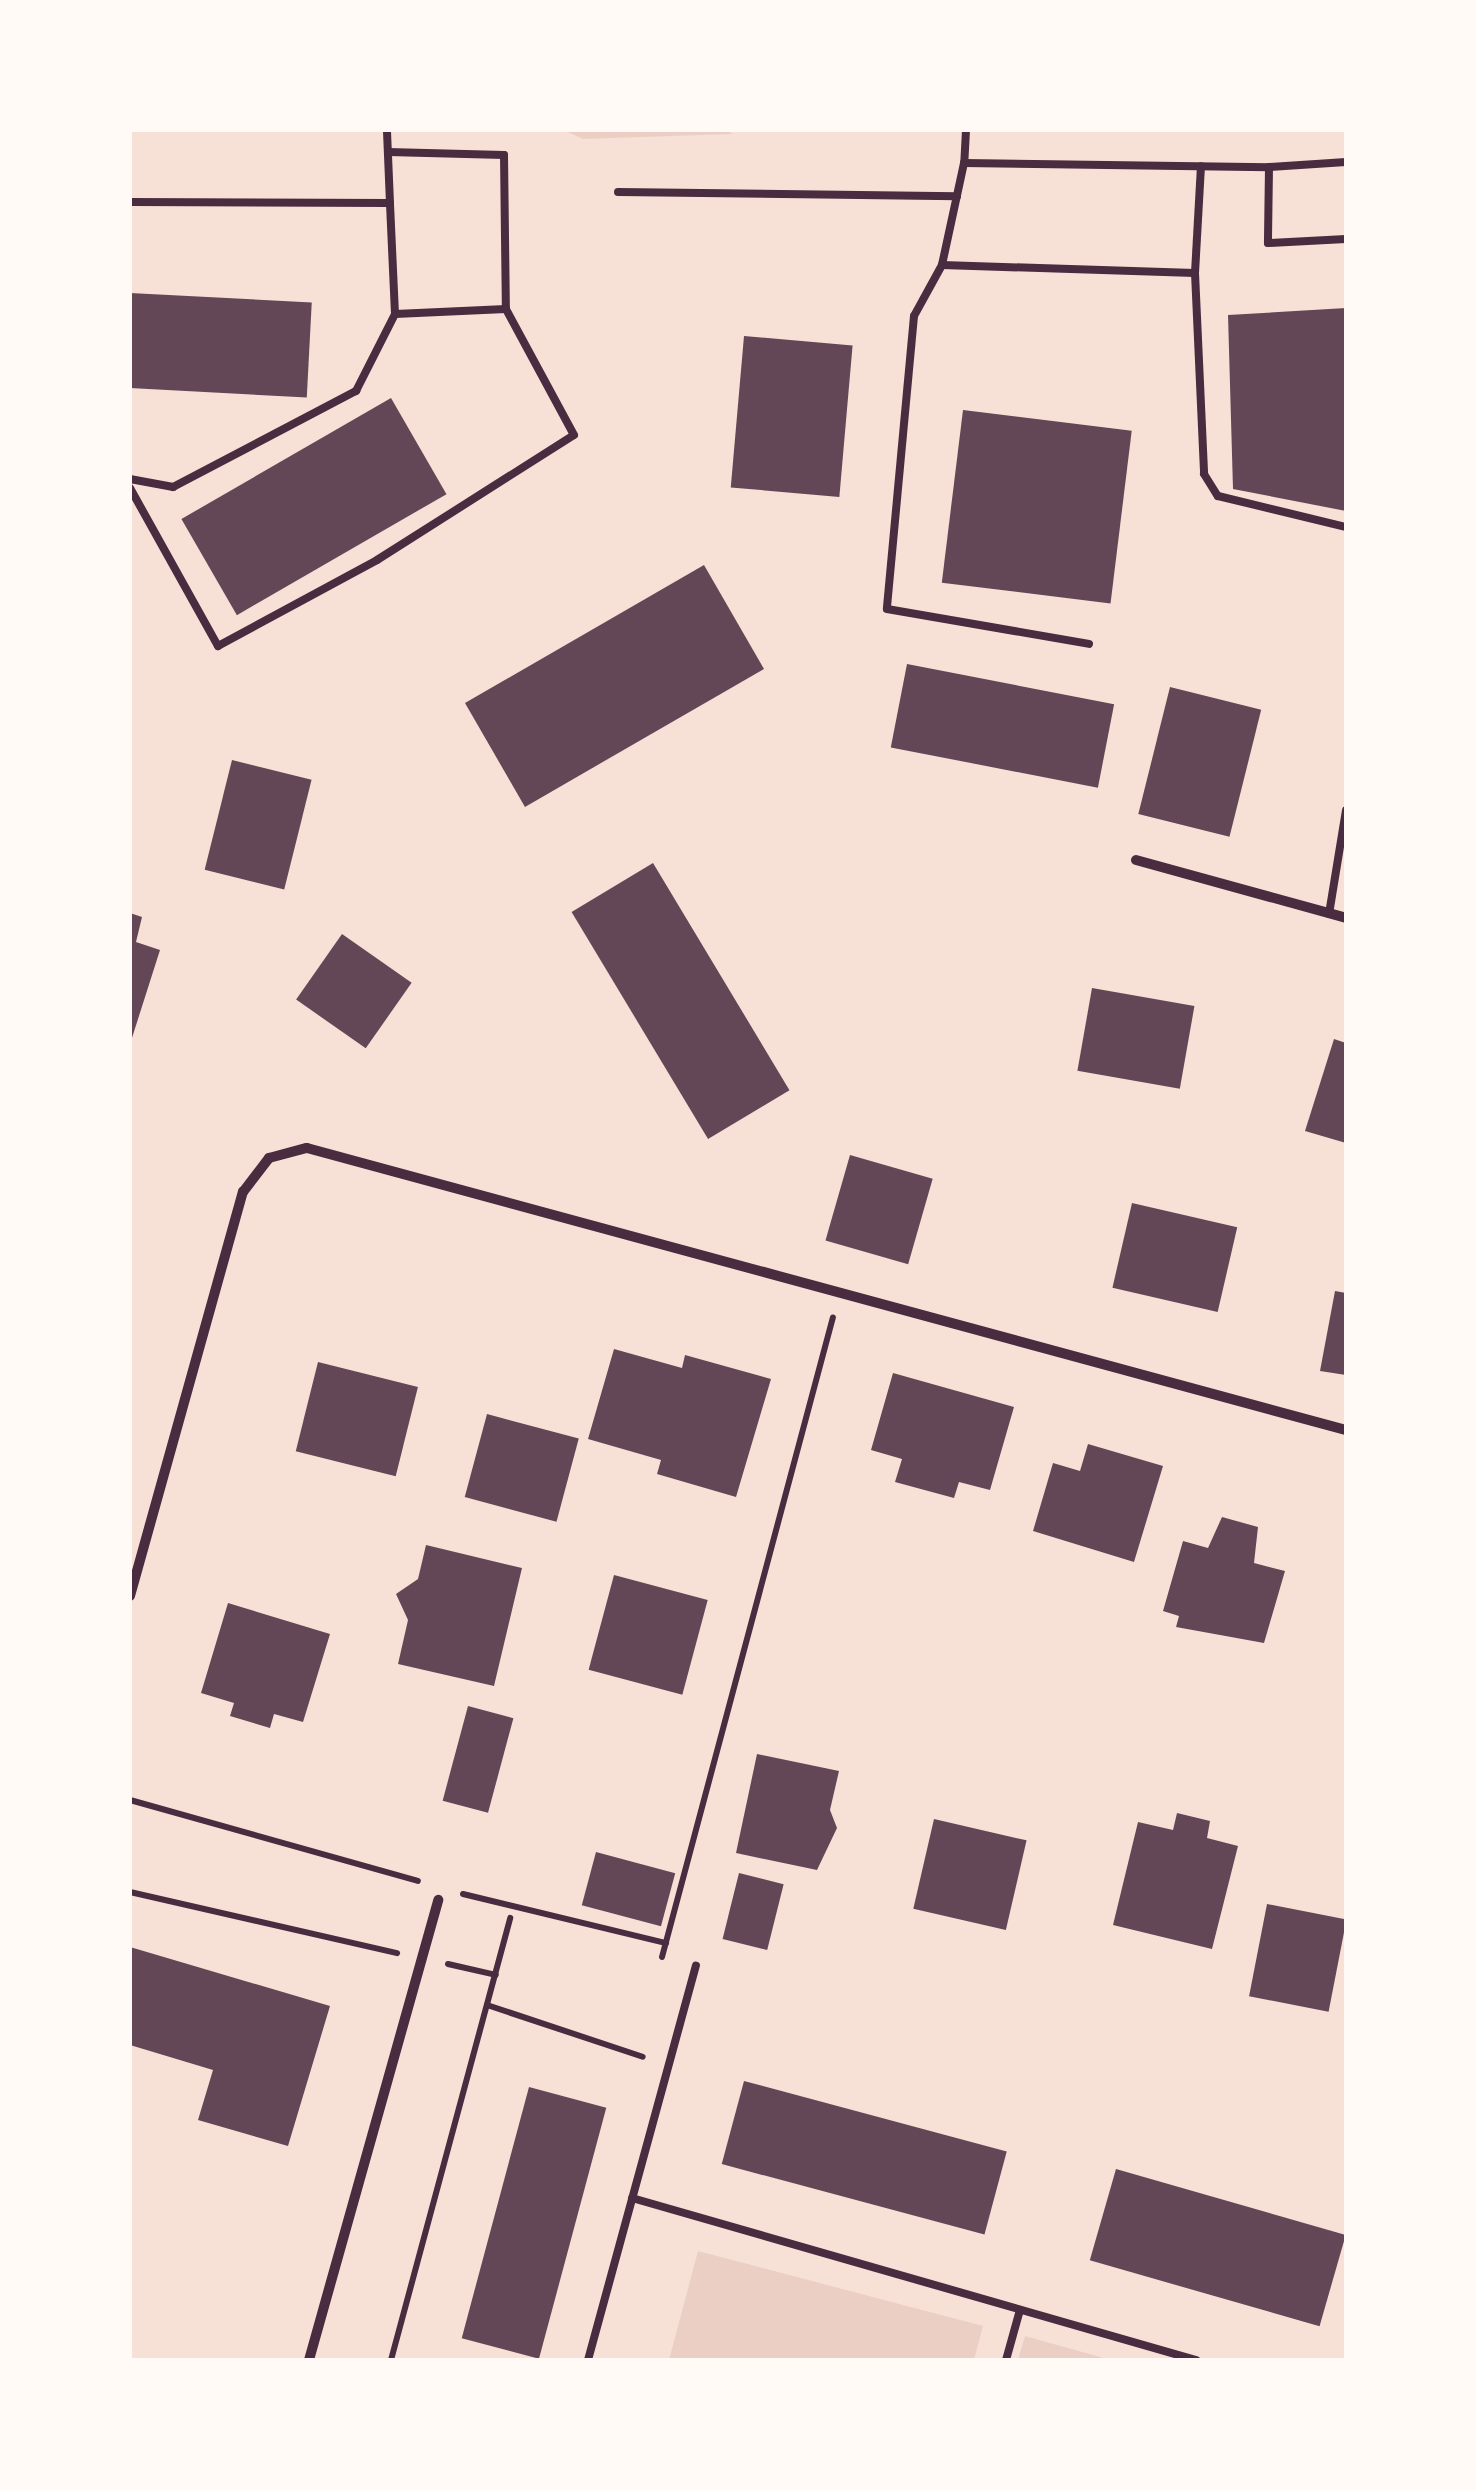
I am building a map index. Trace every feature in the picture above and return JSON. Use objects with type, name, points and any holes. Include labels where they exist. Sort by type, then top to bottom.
[{"type":"street","points":[[1136,860],[1346,918]]},
{"type":"street","points":[[130,1596],[242,1192],[269,1158],[306,1148],[1346,1430]]},
{"type":"street","points":[[309,2360],[438,1900]]},
{"type":"lane","points":[[130,479],[172,487],[356,391],[396,314],[388,130]]},
{"type":"lane","points":[[966,130],[964,162],[942,264],[914,316],[887,609],[1088,644]]},
{"type":"lane","points":[[130,488],[218,646],[377,560],[574,435],[506,309],[504,155],[388,152]]},
{"type":"lane","points":[[964,162],[1269,167],[1346,162]]},
{"type":"lane","points":[[1201,166],[1195,273],[1204,474],[1218,496],[1252,508],[1346,527]]},
{"type":"lane","points":[[1269,167],[1268,243],[1346,238]]},
{"type":"lane","points":[[618,192],[957,196]]},
{"type":"lane","points":[[130,202],[390,203]]},
{"type":"lane","points":[[942,264],[1195,273]]},
{"type":"lane","points":[[396,314],[506,309]]},
{"type":"lane","points":[[1329,914],[1346,810]]},
{"type":"lane","points":[[588,2360],[696,1966]]},
{"type":"lane","points":[[632,2198],[1196,2360]]},
{"type":"lane","points":[[1006,2360],[1020,2310]]},
{"type":"path","points":[[662,1957],[840,1292]]},
{"type":"path","points":[[130,1800],[428,1884]]},
{"type":"path","points":[[447,1890],[666,1943]]},
{"type":"path","points":[[130,1892],[496,1975]]},
{"type":"path","points":[[390,2360],[510,1918]]},
{"type":"path","points":[[487,2004],[669,2063]]},
{"type":"shaded area","points":[[563,130],[725,130],[733,134],[583,139]]},
{"type":"shaded area","points":[[698,2251],[983,2326],[974,2360],[669,2360]]},
{"type":"shaded area","points":[[1025,2336],[1111,2360],[1018,2360]]},
{"type":"building","points":[[130,293],[312,303],[307,397],[130,388]]},
{"type":"building","points":[[1346,308],[1346,511],[1233,489],[1228,315]]},
{"type":"building","points":[[744,336],[853,345],[839,497],[731,487]]},
{"type":"building","points":[[391,398],[447,494],[237,615],[181,519]]},
{"type":"building","points":[[963,410],[1132,431],[1111,603],[942,583]]},
{"type":"building","points":[[704,565],[764,669],[525,807],[465,703]]},
{"type":"building","points":[[907,664],[1114,704],[1098,788],[891,747]]},
{"type":"building","points":[[1170,687],[1261,710],[1230,837],[1138,814]]},
{"type":"building","points":[[232,760],[312,780],[284,889],[205,870]]},
{"type":"building","points":[[653,863],[789,1090],[708,1139],[572,912]]},
{"type":"building","points":[[130,913],[142,917],[136,942],[160,950],[131,1041]]},
{"type":"building","points":[[342,934],[412,983],[366,1048],[296,1000]]},
{"type":"building","points":[[1092,988],[1194,1006],[1180,1089],[1077,1071]]},
{"type":"building","points":[[1334,1039],[1346,1043],[1346,1143],[1305,1131]]},
{"type":"building","points":[[850,1155],[933,1179],[908,1264],[825,1241]]},
{"type":"building","points":[[1132,1203],[1237,1227],[1218,1312],[1112,1288]]},
{"type":"building","points":[[1335,1291],[1346,1293],[1346,1375],[1320,1371]]},
{"type":"building","points":[[614,1349],[682,1368],[685,1355],[771,1379],[736,1497],[657,1474],[661,1460],[588,1439]]},
{"type":"building","points":[[318,1362],[418,1387],[396,1476],[296,1451]]},
{"type":"building","points":[[893,1373],[1014,1407],[990,1490],[959,1482],[954,1498],[895,1482],[902,1459],[871,1450]]},
{"type":"building","points":[[487,1414],[579,1439],[557,1522],[465,1497]]},
{"type":"building","points":[[1088,1444],[1163,1466],[1134,1562],[1033,1531],[1053,1463],[1080,1471]]},
{"type":"building","points":[[1222,1517],[1258,1527],[1254,1563],[1285,1571],[1264,1643],[1176,1627],[1179,1616],[1163,1611],[1183,1541],[1208,1548]]},
{"type":"building","points":[[426,1545],[522,1568],[494,1686],[398,1664],[408,1620],[396,1594],[418,1579]]},
{"type":"building","points":[[614,1575],[708,1600],[682,1695],[589,1670]]},
{"type":"building","points":[[228,1603],[330,1634],[303,1722],[274,1714],[270,1728],[230,1716],[234,1703],[201,1693]]},
{"type":"building","points":[[468,1706],[513,1718],[488,1813],[443,1801]]},
{"type":"building","points":[[757,1754],[839,1771],[830,1810],[837,1828],[817,1870],[736,1853]]},
{"type":"building","points":[[1177,1813],[1210,1821],[1207,1838],[1238,1846],[1212,1949],[1113,1925],[1138,1822],[1173,1830]]},
{"type":"building","points":[[934,1819],[1027,1840],[1006,1930],[913,1909]]},
{"type":"building","points":[[596,1852],[675,1873],[661,1926],[582,1905]]},
{"type":"building","points":[[739,1873],[784,1884],[767,1950],[723,1939]]},
{"type":"building","points":[[1267,1904],[1346,1919],[1329,2012],[1249,1996]]},
{"type":"building","points":[[130,1947],[330,2006],[288,2146],[198,2120],[213,2070],[130,2045]]},
{"type":"building","points":[[744,2081],[1007,2151],[984,2234],[722,2164]]},
{"type":"building","points":[[529,2087],[606,2108],[539,2359],[462,2338]]},
{"type":"building","points":[[1116,2169],[1346,2235],[1320,2326],[1090,2260]]}]
